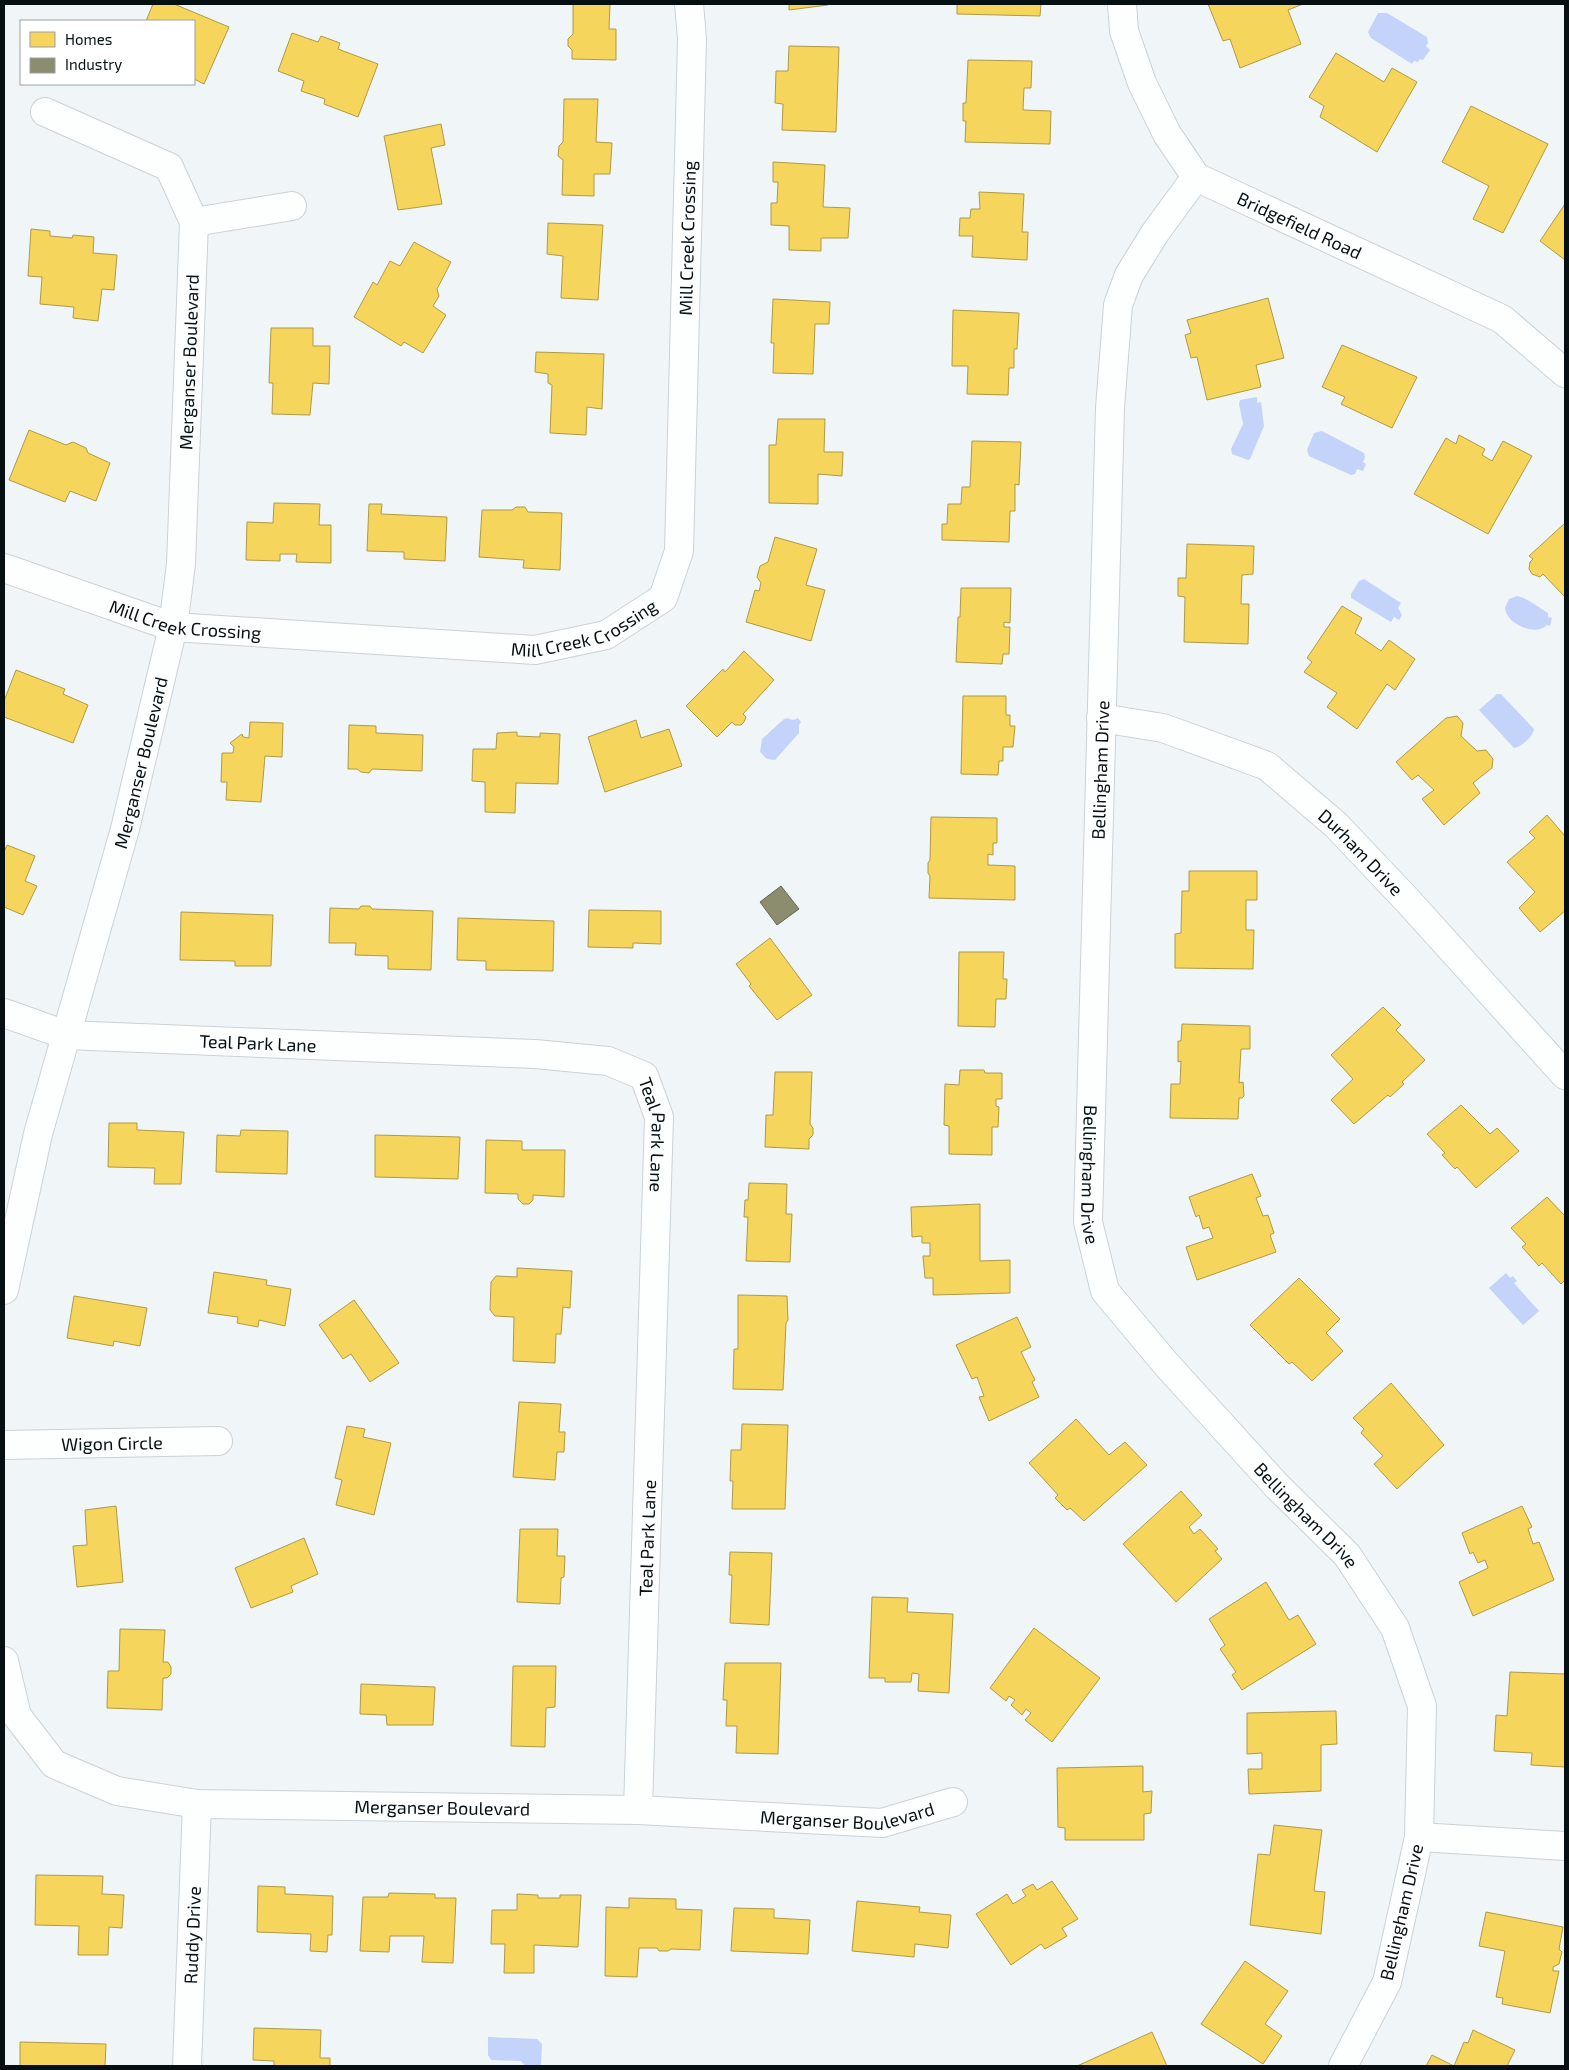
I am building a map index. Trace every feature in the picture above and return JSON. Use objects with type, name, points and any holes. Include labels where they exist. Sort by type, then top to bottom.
[{"type":"street","name":"Mill Creek Crossing","points":[[4,568],[173,627],[536,650],[606,635],[663,598],[679,551],[692,39],[689,4]]},
{"type":"street","points":[[1122,4],[1124,31],[1142,83],[1167,134],[1196,177]]},
{"type":"street","name":"Merganser Boulevard","points":[[4,1290],[38,1134],[125,830],[173,627],[181,564],[194,222],[169,167],[45,112]]},
{"type":"street","name":"Bridgefield Road","points":[[1196,177],[1502,319],[1565,373]]},
{"type":"street","name":"Bellingham Drive","points":[[1196,177],[1155,233],[1130,275],[1118,306],[1110,408],[1088,1222],[1105,1291],[1166,1364],[1250,1456],[1347,1555],[1395,1628],[1422,1706],[1419,1837],[1387,1982],[1343,2066]]},
{"type":"street","points":[[194,222],[292,206]]},
{"type":"street","name":"Durham Drive","points":[[1101,718],[1163,728],[1266,766],[1336,825],[1565,1075]]},
{"type":"street","name":"Teal Park Lane","points":[[4,1013],[66,1035],[535,1054],[608,1061],[644,1076],[659,1117],[638,1810]]},
{"type":"street","name":"Wigon Circle","points":[[4,1445],[218,1441]]},
{"type":"street","name":"Merganser Boulevard","points":[[4,1661],[17,1716],[54,1764],[118,1791],[197,1804],[638,1810],[882,1823],[953,1802]]},
{"type":"street","name":"Ruddy Drive","points":[[187,2066],[197,1804]]},
{"type":"street","points":[[1419,1837],[1565,1846]]},
{"type":"water","points":[[1378,13],[1387,13],[1427,37],[1428,43],[1426,46],[1430,50],[1423,60],[1414,61],[1412,64],[1371,38],[1368,32]]},
{"type":"water","points":[[1257,397],[1257,403],[1261,402],[1264,426],[1248,460],[1232,454],[1231,449],[1243,424],[1240,400]]},
{"type":"water","points":[[1322,431],[1364,453],[1363,462],[1366,464],[1363,471],[1357,469],[1355,474],[1351,475],[1309,456],[1307,450],[1314,433]]},
{"type":"water","points":[[1364,579],[1401,603],[1398,608],[1402,615],[1399,620],[1394,617],[1391,622],[1351,598],[1351,594],[1359,581]]},
{"type":"water","points":[[1517,596],[1548,613],[1548,617],[1552,618],[1550,626],[1547,625],[1536,630],[1529,629],[1516,624],[1510,619],[1505,608],[1509,599]]},
{"type":"water","points":[[1497,694],[1501,694],[1534,729],[1529,738],[1517,747],[1514,748],[1479,710]]},
{"type":"water","points":[[787,718],[793,720],[798,718],[801,722],[799,733],[775,760],[767,759],[760,752],[762,739]]},
{"type":"water","points":[[1506,1273],[1510,1278],[1513,1276],[1517,1281],[1514,1283],[1539,1311],[1523,1325],[1489,1288]]},
{"type":"water","points":[[488,2037],[537,2039],[542,2044],[541,2066],[525,2066],[521,2061],[491,2060],[488,2055]]},
{"type":"building: Homes","points":[[153,4],[174,4],[229,27],[204,84],[195,80],[195,20],[146,20]]},
{"type":"building: Homes","points":[[573,4],[610,4],[609,29],[616,29],[616,60],[572,59],[572,50],[568,46],[568,39],[573,34]]},
{"type":"building: Homes","points":[[789,4],[828,4],[828,5],[789,10]]},
{"type":"building: Homes","points":[[957,4],[1041,4],[1040,16],[957,14]]},
{"type":"building: Homes","points":[[1208,4],[1303,4],[1288,10],[1301,44],[1240,68],[1230,39],[1223,41]]},
{"type":"building: Homes","points":[[292,33],[318,42],[321,36],[340,43],[338,49],[378,64],[358,117],[324,104],[325,99],[301,91],[304,81],[278,71]]},
{"type":"building: Homes","points":[[789,46],[839,47],[836,132],[782,130],[783,104],[775,103],[776,71],[788,71]]},
{"type":"building: Homes","points":[[1336,53],[1384,82],[1392,68],[1417,82],[1377,152],[1320,117],[1324,106],[1309,97]]},
{"type":"building: Homes","points":[[968,60],[1032,61],[1031,88],[1024,88],[1023,110],[1051,111],[1050,144],[965,142],[966,121],[963,121],[963,103],[966,103]]},
{"type":"building: Homes","points":[[564,99],[598,99],[596,142],[612,143],[610,174],[594,174],[594,196],[562,195],[563,160],[558,156],[559,146],[563,142]]},
{"type":"building: Homes","points":[[1471,106],[1548,144],[1503,233],[1473,219],[1489,186],[1442,162]]},
{"type":"building: Homes","points":[[441,124],[445,145],[431,148],[442,204],[398,210],[384,136]]},
{"type":"building: Homes","points":[[773,162],[825,165],[823,207],[850,208],[848,238],[821,238],[821,251],[789,250],[789,226],[771,225],[771,203],[777,203],[778,182],[773,182]]},
{"type":"building: Homes","points":[[979,192],[1024,194],[1022,232],[1028,232],[1027,260],[972,257],[973,236],[959,236],[960,218],[970,218],[971,209],[980,209]]},
{"type":"building: Homes","points":[[1565,204],[1565,260],[1540,241]]},
{"type":"building: Homes","points":[[548,223],[603,225],[598,300],[561,298],[563,256],[547,254]]},
{"type":"building: Homes","points":[[31,229],[50,231],[50,236],[72,238],[73,235],[94,237],[93,253],[117,255],[114,290],[102,289],[98,321],[73,318],[74,307],[40,304],[42,277],[28,276]]},
{"type":"building: Homes","points":[[414,242],[451,262],[437,289],[439,296],[433,306],[446,315],[423,353],[404,342],[401,346],[354,317],[373,282],[377,285],[390,261],[400,266]]},
{"type":"building: Homes","points":[[1268,298],[1284,358],[1256,365],[1261,387],[1207,400],[1197,357],[1191,358],[1185,335],[1191,333],[1187,320]]},
{"type":"building: Homes","points":[[773,299],[830,302],[829,324],[815,324],[813,374],[773,373],[774,343],[771,343]]},
{"type":"building: Homes","points":[[953,310],[1019,313],[1017,349],[1014,349],[1014,368],[1009,368],[1008,395],[967,394],[968,366],[952,366]]},
{"type":"building: Homes","points":[[271,328],[313,328],[313,346],[330,346],[329,384],[313,383],[310,415],[272,414],[273,383],[269,383]]},
{"type":"building: Homes","points":[[1342,345],[1417,377],[1392,428],[1341,404],[1345,397],[1322,387]]},
{"type":"building: Homes","points":[[536,352],[604,354],[602,409],[587,407],[586,435],[550,433],[552,385],[548,383],[548,374],[535,372]]},
{"type":"building: Homes","points":[[778,419],[825,419],[824,452],[843,452],[842,476],[818,474],[818,504],[769,503],[769,445],[776,445]]},
{"type":"building: Homes","points":[[29,430],[66,445],[73,442],[86,448],[88,453],[110,463],[96,501],[70,491],[65,502],[9,480]]},
{"type":"building: Homes","points":[[1459,435],[1485,449],[1482,455],[1492,461],[1503,441],[1532,456],[1488,534],[1414,494],[1446,438],[1456,444]]},
{"type":"building: Homes","points":[[972,441],[1021,442],[1019,485],[1015,484],[1015,511],[1010,511],[1009,542],[942,540],[942,524],[947,524],[948,504],[961,504],[962,487],[970,487]]},
{"type":"building: Homes","points":[[274,503],[320,504],[319,525],[331,525],[331,563],[296,562],[297,554],[280,554],[280,561],[246,560],[247,522],[273,523]]},
{"type":"building: Homes","points":[[369,504],[382,504],[381,514],[447,517],[445,561],[404,559],[404,552],[367,551]]},
{"type":"building: Homes","points":[[516,507],[525,507],[528,512],[562,513],[560,570],[523,568],[524,560],[479,557],[482,510],[512,510]]},
{"type":"building: Homes","points":[[1565,523],[1565,597],[1543,574],[1540,577],[1532,574],[1529,569],[1530,562],[1533,559],[1529,556]]},
{"type":"building: Homes","points":[[775,537],[817,549],[806,585],[825,590],[811,641],[746,622],[755,590],[759,591],[761,583],[757,577],[760,566],[768,562]]},
{"type":"building: Homes","points":[[1187,544],[1254,546],[1253,574],[1242,575],[1241,604],[1249,604],[1248,644],[1184,642],[1185,597],[1178,596],[1178,578],[1186,578]]},
{"type":"building: Homes","points":[[961,588],[1011,588],[1010,623],[1004,622],[1004,627],[1010,627],[1009,654],[1003,654],[1002,664],[956,662]]},
{"type":"building: Homes","points":[[1342,606],[1362,618],[1355,633],[1381,651],[1389,640],[1415,659],[1395,690],[1387,684],[1357,729],[1327,707],[1337,693],[1304,672],[1312,662],[1307,658]]},
{"type":"building: Homes","points":[[744,651],[774,680],[743,714],[746,717],[741,725],[735,725],[732,722],[717,737],[686,706],[723,669],[725,672]]},
{"type":"building: Homes","points":[[16,670],[65,689],[63,694],[88,705],[73,743],[4,717],[4,701]]},
{"type":"building: Homes","points":[[963,696],[1006,696],[1006,715],[1010,715],[1010,726],[1015,726],[1013,747],[1003,747],[1003,761],[999,761],[998,775],[961,774]]},
{"type":"building: Homes","points":[[1457,716],[1463,723],[1461,736],[1477,751],[1486,750],[1493,759],[1492,768],[1473,783],[1480,793],[1444,825],[1422,799],[1434,790],[1418,775],[1412,780],[1396,762],[1446,718]]},
{"type":"building: Homes","points":[[636,720],[641,738],[669,729],[682,766],[605,792],[588,737]]},
{"type":"building: Homes","points":[[250,722],[283,723],[282,757],[265,756],[261,802],[226,800],[227,782],[221,782],[222,753],[233,753],[234,747],[230,743],[242,734],[243,737],[249,738]]},
{"type":"building: Homes","points":[[349,725],[376,726],[376,733],[423,735],[422,771],[372,769],[369,773],[361,772],[357,769],[348,769]]},
{"type":"building: Homes","points":[[517,732],[517,736],[540,737],[540,733],[560,734],[558,784],[516,783],[515,813],[485,812],[485,782],[472,781],[473,749],[496,749],[497,733]]},
{"type":"building: Homes","points":[[1547,815],[1565,836],[1565,911],[1540,932],[1519,908],[1535,892],[1507,862],[1535,838],[1529,832]]},
{"type":"building: Homes","points":[[931,817],[997,818],[997,843],[993,843],[993,855],[988,854],[988,865],[1015,866],[1015,900],[929,898],[930,876],[928,873],[928,863],[930,860]]},
{"type":"building: Homes","points":[[7,845],[35,856],[25,881],[37,886],[23,915],[4,907],[4,852]]},
{"type":"building: Homes","points":[[1189,871],[1257,871],[1257,900],[1246,900],[1246,930],[1254,930],[1253,969],[1175,968],[1175,934],[1181,933],[1182,891],[1189,891]]},
{"type":"building: Homes","points":[[361,906],[370,906],[372,909],[433,911],[431,970],[388,969],[388,956],[355,955],[356,943],[329,943],[330,908],[359,909]]},
{"type":"building: Homes","points":[[589,910],[661,911],[661,944],[633,943],[633,948],[588,947]]},
{"type":"building: Homes","points":[[181,912],[273,915],[271,966],[235,966],[235,961],[180,960]]},
{"type":"building: Homes","points":[[458,918],[554,921],[553,971],[486,970],[486,961],[457,960]]},
{"type":"building: Homes","points":[[770,938],[812,995],[777,1020],[749,986],[751,984],[736,964]]},
{"type":"building: Homes","points":[[959,952],[1004,952],[1003,979],[1007,979],[1006,999],[996,999],[995,1027],[958,1026]]},
{"type":"building: Homes","points":[[1383,1007],[1401,1025],[1396,1030],[1425,1060],[1402,1082],[1404,1084],[1390,1097],[1388,1095],[1354,1124],[1331,1100],[1353,1079],[1331,1055]]},
{"type":"building: Homes","points":[[1182,1024],[1250,1026],[1250,1049],[1241,1049],[1239,1083],[1243,1082],[1244,1096],[1239,1098],[1238,1119],[1170,1118],[1171,1084],[1180,1084],[1181,1061],[1178,1062],[1178,1041],[1181,1041]]},
{"type":"building: Homes","points":[[960,1070],[984,1070],[985,1073],[1002,1073],[1002,1099],[996,1099],[996,1106],[999,1107],[998,1127],[992,1127],[992,1155],[949,1154],[949,1126],[944,1125],[945,1084],[959,1085]]},
{"type":"building: Homes","points":[[775,1072],[812,1072],[810,1124],[813,1128],[813,1135],[809,1139],[809,1149],[765,1147],[766,1115],[773,1115]]},
{"type":"building: Homes","points":[[1461,1105],[1490,1134],[1497,1128],[1519,1151],[1476,1188],[1457,1167],[1455,1169],[1442,1155],[1445,1153],[1427,1134]]},
{"type":"building: Homes","points":[[109,1123],[137,1123],[137,1130],[184,1132],[181,1184],[154,1184],[155,1168],[108,1167]]},
{"type":"building: Homes","points":[[241,1130],[288,1131],[287,1174],[216,1172],[217,1135],[240,1136]]},
{"type":"building: Homes","points":[[375,1135],[460,1137],[458,1179],[375,1177]]},
{"type":"building: Homes","points":[[486,1140],[522,1141],[522,1150],[565,1150],[564,1197],[533,1195],[533,1200],[529,1204],[523,1204],[518,1199],[518,1194],[485,1193]]},
{"type":"building: Homes","points":[[1252,1174],[1261,1196],[1256,1198],[1263,1216],[1268,1215],[1274,1233],[1270,1235],[1276,1252],[1197,1280],[1186,1247],[1213,1238],[1209,1227],[1203,1229],[1199,1215],[1196,1217],[1189,1197]]},
{"type":"building: Homes","points":[[749,1183],[787,1184],[786,1214],[792,1214],[790,1262],[746,1261],[748,1217],[744,1217]]},
{"type":"building: Homes","points":[[1547,1197],[1565,1216],[1565,1280],[1561,1284],[1542,1263],[1539,1266],[1522,1247],[1526,1244],[1511,1228]]},
{"type":"building: Homes","points":[[980,1204],[980,1261],[1010,1260],[1010,1293],[933,1295],[933,1278],[925,1278],[923,1256],[930,1256],[930,1243],[922,1243],[922,1236],[912,1237],[911,1207]]},
{"type":"building: Homes","points":[[517,1268],[572,1271],[570,1308],[563,1307],[561,1334],[556,1334],[555,1363],[513,1361],[514,1317],[495,1316],[490,1310],[491,1282],[496,1276],[517,1277]]},
{"type":"building: Homes","points":[[214,1272],[267,1280],[266,1285],[291,1289],[285,1326],[259,1320],[258,1327],[237,1323],[238,1317],[208,1313]]},
{"type":"building: Homes","points":[[1299,1278],[1340,1319],[1326,1333],[1343,1351],[1312,1381],[1292,1362],[1289,1364],[1250,1325]]},
{"type":"building: Homes","points":[[738,1295],[787,1296],[788,1320],[786,1323],[783,1390],[733,1389],[734,1349],[738,1349]]},
{"type":"building: Homes","points":[[74,1296],[147,1308],[140,1346],[114,1341],[113,1346],[67,1338]]},
{"type":"building: Homes","points":[[354,1300],[399,1363],[370,1382],[351,1354],[343,1359],[319,1325]]},
{"type":"building: Homes","points":[[1017,1317],[1031,1347],[1021,1352],[1035,1380],[1032,1382],[1039,1397],[989,1421],[979,1397],[984,1396],[977,1377],[972,1379],[956,1345]]},
{"type":"building: Homes","points":[[1391,1383],[1444,1445],[1397,1489],[1374,1464],[1383,1456],[1361,1433],[1364,1429],[1353,1418]]},
{"type":"building: Homes","points":[[519,1402],[561,1404],[559,1432],[565,1432],[564,1452],[557,1452],[555,1480],[513,1477]]},
{"type":"building: Homes","points":[[1076,1419],[1109,1455],[1125,1442],[1147,1465],[1084,1521],[1070,1508],[1067,1510],[1055,1498],[1058,1495],[1029,1463]]},
{"type":"building: Homes","points":[[742,1424],[788,1425],[785,1509],[732,1509],[733,1481],[730,1481],[731,1450],[741,1450]]},
{"type":"building: Homes","points":[[347,1426],[365,1429],[363,1437],[391,1443],[374,1515],[336,1505],[342,1480],[335,1478]]},
{"type":"building: Homes","points":[[1181,1491],[1202,1515],[1189,1527],[1194,1534],[1200,1529],[1218,1549],[1215,1551],[1222,1559],[1176,1602],[1123,1544]]},
{"type":"building: Homes","points":[[116,1506],[123,1582],[77,1587],[73,1546],[87,1545],[85,1510]]},
{"type":"building: Homes","points":[[1522,1506],[1532,1527],[1528,1529],[1533,1544],[1539,1542],[1554,1580],[1473,1616],[1459,1582],[1488,1568],[1485,1560],[1478,1563],[1473,1552],[1470,1554],[1462,1533]]},
{"type":"building: Homes","points":[[520,1529],[558,1529],[557,1556],[565,1556],[564,1577],[561,1578],[560,1604],[517,1602]]},
{"type":"building: Homes","points":[[304,1538],[318,1574],[291,1586],[293,1592],[251,1608],[235,1568]]},
{"type":"building: Homes","points":[[730,1552],[772,1553],[769,1625],[730,1623],[732,1575],[729,1575]]},
{"type":"building: Homes","points":[[1266,1582],[1289,1620],[1298,1615],[1316,1644],[1242,1690],[1232,1675],[1236,1672],[1220,1649],[1225,1645],[1209,1619]]},
{"type":"building: Homes","points":[[872,1597],[908,1598],[907,1612],[953,1614],[949,1693],[918,1691],[919,1674],[912,1673],[911,1682],[885,1682],[885,1678],[869,1678]]},
{"type":"building: Homes","points":[[1034,1628],[1100,1678],[1052,1742],[1025,1720],[1031,1713],[1026,1709],[1022,1715],[1011,1705],[1015,1700],[1009,1696],[1006,1701],[990,1688]]},
{"type":"building: Homes","points":[[120,1629],[165,1630],[163,1662],[168,1662],[171,1667],[171,1674],[167,1678],[163,1678],[162,1710],[107,1708],[108,1671],[119,1671]]},
{"type":"building: Homes","points":[[725,1663],[781,1663],[778,1754],[736,1753],[737,1726],[726,1726],[727,1700],[723,1700]]},
{"type":"building: Homes","points":[[513,1666],[556,1666],[555,1707],[546,1708],[545,1747],[511,1746]]},
{"type":"building: Homes","points":[[1510,1672],[1565,1674],[1565,1767],[1531,1765],[1532,1753],[1494,1751],[1496,1715],[1507,1716]]},
{"type":"building: Homes","points":[[361,1684],[435,1687],[433,1725],[387,1725],[386,1715],[360,1714]]},
{"type":"building: Homes","points":[[1336,1711],[1337,1744],[1321,1745],[1321,1791],[1249,1794],[1248,1769],[1262,1769],[1262,1753],[1247,1754],[1247,1713]]},
{"type":"building: Homes","points":[[1143,1766],[1143,1792],[1152,1791],[1151,1813],[1144,1814],[1144,1840],[1065,1840],[1065,1828],[1058,1827],[1057,1768]]},
{"type":"building: Homes","points":[[1274,1825],[1322,1830],[1314,1891],[1325,1892],[1321,1934],[1250,1925],[1258,1854],[1270,1855]]},
{"type":"building: Homes","points":[[36,1875],[103,1876],[102,1894],[124,1895],[122,1928],[109,1927],[108,1955],[78,1955],[79,1926],[35,1925]]},
{"type":"building: Homes","points":[[1052,1881],[1078,1919],[1062,1928],[1067,1936],[1045,1949],[1041,1944],[1011,1965],[976,1914],[1007,1894],[1013,1904],[1026,1896],[1022,1890],[1033,1884],[1037,1890]]},
{"type":"building: Homes","points":[[258,1886],[285,1887],[285,1894],[333,1896],[332,1935],[328,1935],[327,1952],[310,1951],[311,1934],[257,1932]]},
{"type":"building: Homes","points":[[389,1893],[435,1894],[435,1898],[456,1898],[453,1963],[422,1962],[424,1936],[390,1936],[389,1952],[360,1951],[363,1897],[388,1897]]},
{"type":"building: Homes","points":[[517,1894],[538,1895],[538,1898],[560,1898],[560,1895],[581,1895],[578,1947],[534,1945],[534,1973],[504,1973],[505,1944],[491,1944],[492,1910],[517,1910]]},
{"type":"building: Homes","points":[[629,1898],[676,1899],[676,1909],[702,1910],[700,1950],[671,1949],[659,1951],[657,1948],[639,1948],[637,1977],[605,1976],[606,1907],[629,1908]]},
{"type":"building: Homes","points":[[857,1901],[920,1907],[919,1912],[951,1915],[948,1948],[915,1944],[914,1957],[852,1951]]},
{"type":"building: Homes","points":[[734,1908],[774,1909],[774,1918],[810,1920],[808,1954],[731,1951]]},
{"type":"building: Homes","points":[[1486,1912],[1563,1927],[1559,1949],[1562,1952],[1559,1964],[1553,1967],[1553,1971],[1559,1971],[1550,2013],[1502,2004],[1503,1998],[1496,1997],[1505,1951],[1479,1946]]},
{"type":"building: Homes","points":[[1245,1961],[1288,1991],[1265,2024],[1282,2036],[1263,2064],[1201,2024]]},
{"type":"building: Homes","points":[[254,2028],[321,2030],[320,2058],[330,2058],[330,2066],[274,2066],[274,2061],[253,2060]]},
{"type":"building: Homes","points":[[1473,2030],[1515,2050],[1507,2066],[1454,2066],[1464,2042],[1468,2043]]},
{"type":"building: Homes","points":[[1152,2032],[1167,2066],[1077,2066]]},
{"type":"building: Homes","points":[[20,2042],[106,2044],[105,2066],[20,2066]]},
{"type":"building: Homes","points":[[1432,2055],[1454,2066],[1426,2066]]},
{"type":"building: Industry","points":[[781,886],[799,909],[777,925],[760,902]]}]
